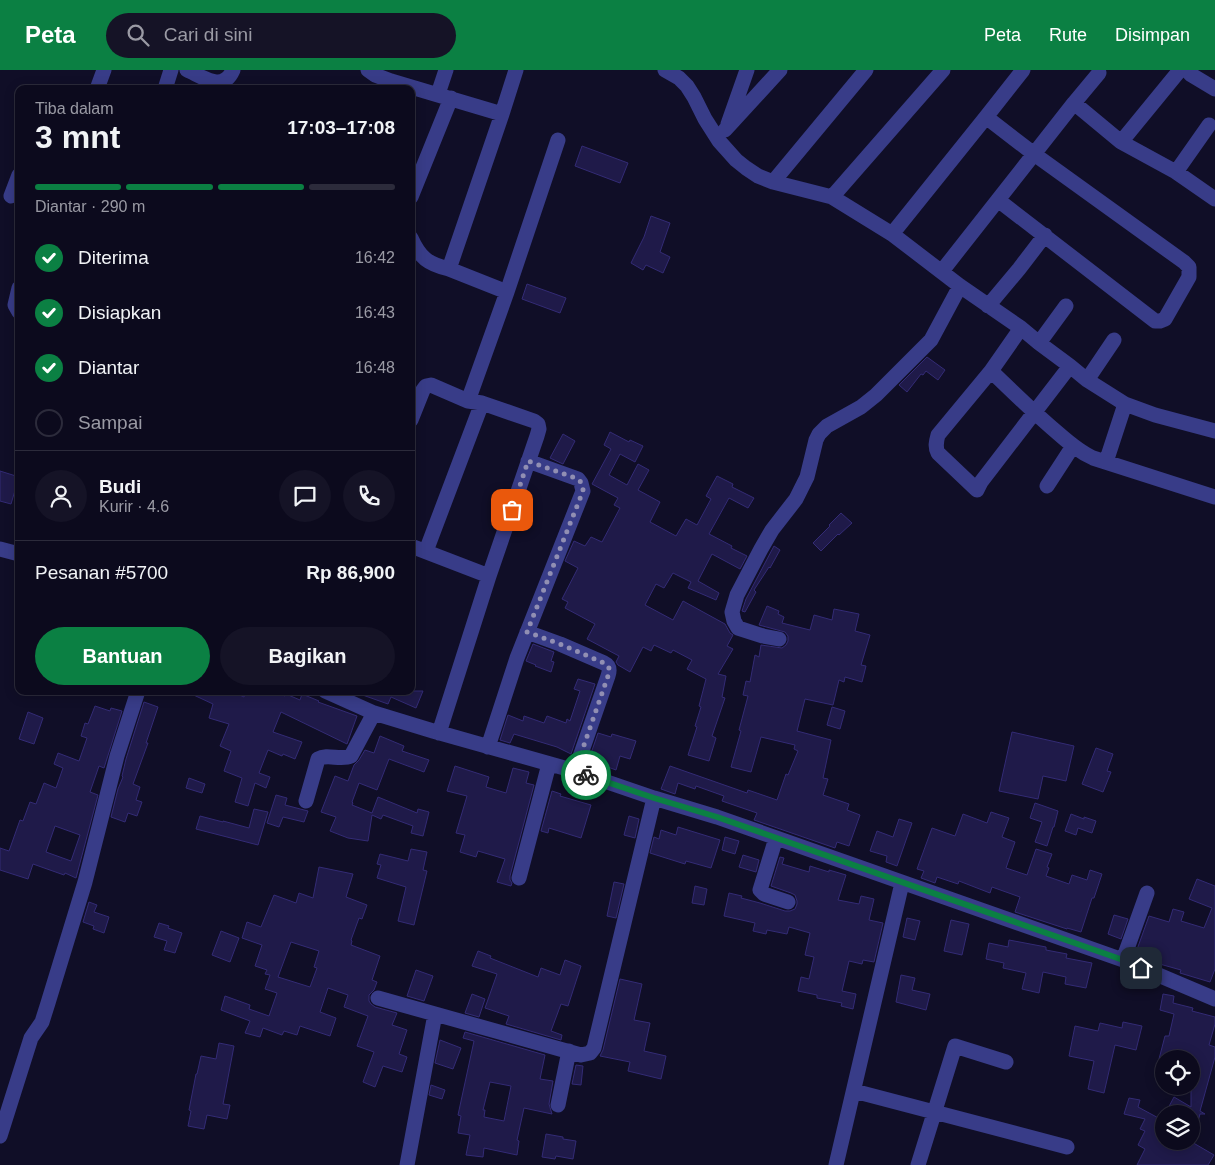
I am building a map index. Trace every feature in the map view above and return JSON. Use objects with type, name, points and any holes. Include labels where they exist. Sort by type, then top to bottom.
[{"type":"street","points":[[99,85],[104,70]]},
{"type":"street","points":[[166,85],[171,70]]},
{"type":"street","points":[[187,70],[217,83],[224,82],[229,78],[233,70]]},
{"type":"street","points":[[368,70],[382,78],[406,85]]},
{"type":"street","points":[[415,184],[444,96],[446,70]]},
{"type":"street","points":[[449,269],[516,70]]},
{"type":"street","points":[[666,70],[681,74],[705,119],[722,136],[736,160],[758,176],[773,182],[832,197],[892,234],[960,286],[1021,328],[1087,380],[1125,404],[1155,416],[1215,431]]},
{"type":"street","points":[[722,136],[747,70]]},
{"type":"street","points":[[722,136],[780,70]]},
{"type":"street","points":[[773,182],[866,70]]},
{"type":"street","points":[[832,197],[943,70]]},
{"type":"street","points":[[892,234],[1023,70]]},
{"type":"street","points":[[942,271],[1099,71]]},
{"type":"street","points":[[1122,142],[1185,72],[1215,88]]},
{"type":"street","points":[[415,88],[502,114]]},
{"type":"street","points":[[1074,103],[1122,142],[1176,172],[1215,199]]},
{"type":"street","points":[[986,117],[1184,262],[1189,267],[1189,277],[1165,319],[1154,321],[998,200]]},
{"type":"street","points":[[1176,172],[1210,125]]},
{"type":"street","points":[[426,551],[475,402],[507,292],[558,140]]},
{"type":"street","points":[[10,198],[15,185]]},
{"type":"street","points":[[988,306],[1045,235]]},
{"type":"street","points":[[415,246],[426,261],[507,292]]},
{"type":"street","points":[[779,639],[738,628],[734,622],[732,612],[738,595],[761,549],[772,530],[796,499],[808,477],[816,440],[827,426],[861,407],[876,396],[931,340],[960,286]]},
{"type":"street","points":[[1039,343],[1066,306]]},
{"type":"street","points":[[1021,328],[991,371],[940,432],[936,442],[938,453],[977,490],[981,482],[1070,366]]},
{"type":"street","points":[[1087,380],[1114,340]]},
{"type":"street","points":[[991,371],[1034,413],[1072,446],[1087,456],[1215,497]]},
{"type":"street","points":[[415,410],[423,390],[426,386],[431,385],[538,424],[538,432],[489,576],[439,733]]},
{"type":"street","points":[[1106,462],[1125,404]]},
{"type":"street","points":[[1047,486],[1072,446]]},
{"type":"street","points":[[488,747],[517,658],[583,491],[582,483],[578,479],[528,461]]},
{"type":"street","points":[[415,547],[489,576]]},
{"type":"street","points":[[0,549],[15,553]]},
{"type":"street","points":[[527,632],[560,644],[608,666],[608,676],[575,771]]},
{"type":"street","points":[[0,1136],[31,1038],[42,1022],[48,1003],[85,882],[117,756],[137,695]]},
{"type":"street","points":[[335,695],[374,713],[575,771],[717,817],[1123,960],[1215,999]]},
{"type":"street","points":[[306,801],[318,759],[325,756],[343,758],[351,756],[374,713]]},
{"type":"street","points":[[519,878],[549,764]]},
{"type":"street","points":[[378,998],[584,1055],[590,1053],[594,1048],[654,798]]},
{"type":"street","points":[[776,838],[760,890],[764,894],[788,902]]},
{"type":"street","points":[[841,1164],[854,1091],[902,883]]},
{"type":"street","points":[[1123,960],[1147,893]]},
{"type":"street","points":[[407,1165],[435,1014]]},
{"type":"street","points":[[918,1165],[955,1046],[1006,1062]]},
{"type":"street","points":[[558,1105],[570,1051]]},
{"type":"street","points":[[854,1091],[1066,1147]]},
{"type":"building","points":[[582,146],[628,163],[620,183],[575,166]]},
{"type":"building","points":[[651,216],[670,223],[660,252],[670,257],[663,273],[646,265],[643,270],[631,263],[644,237]]},
{"type":"building","points":[[527,284],[566,298],[560,313],[522,299]]},
{"type":"building","points":[[927,357],[945,370],[938,380],[926,371],[923,375],[921,374],[907,392],[899,385]]},
{"type":"building","points":[[610,432],[629,442],[630,440],[643,446],[635,462],[620,454],[609,475],[627,485],[638,464],[649,470],[638,490],[660,502],[650,522],[676,536],[686,519],[697,525],[711,499],[706,496],[717,476],[733,484],[732,487],[754,498],[748,508],[729,498],[709,534],[747,556],[740,569],[712,554],[698,581],[719,593],[716,600],[688,588],[691,582],[673,573],[664,588],[656,584],[645,605],[673,620],[683,601],[725,624],[733,635],[727,646],[733,649],[718,674],[726,676],[722,697],[725,698],[712,736],[716,738],[709,761],[688,755],[697,727],[695,726],[701,707],[699,706],[706,679],[687,669],[692,660],[673,650],[671,653],[654,645],[651,651],[643,647],[630,672],[618,665],[616,662],[619,656],[587,639],[595,624],[565,608],[568,602],[562,599],[578,568],[565,561],[574,541],[585,546],[591,537],[602,542],[620,508],[614,505],[618,498],[592,484],[611,449],[604,445]]},
{"type":"building","points":[[563,434],[575,441],[563,464],[550,458]]},
{"type":"building","points":[[0,471],[15,476],[15,490],[11,504],[0,501]]},
{"type":"building","points":[[841,513],[852,523],[821,551],[813,543]]},
{"type":"building","points":[[774,546],[780,550],[754,590],[756,592],[745,612],[742,611],[746,599]]},
{"type":"building","points":[[767,606],[779,611],[778,614],[784,617],[782,623],[810,630],[814,615],[832,620],[834,609],[859,614],[855,631],[870,635],[861,665],[866,666],[862,682],[845,677],[844,682],[839,680],[833,705],[805,699],[797,731],[831,740],[823,778],[828,779],[823,795],[849,804],[847,810],[860,815],[849,846],[837,842],[835,848],[754,820],[757,813],[722,801],[724,796],[696,786],[695,789],[678,783],[675,794],[661,789],[670,766],[747,793],[748,790],[777,800],[786,774],[788,775],[798,751],[794,749],[795,745],[761,737],[751,772],[731,767],[748,696],[743,695],[746,681],[750,682],[755,655],[759,657],[761,645],[782,648],[788,641],[788,636],[785,632],[759,625]]},
{"type":"building","points":[[533,644],[554,652],[551,661],[554,662],[551,672],[526,661]]},
{"type":"building","points":[[578,679],[595,684],[571,754],[557,747],[514,734],[510,743],[500,740],[508,715],[523,721],[524,716],[544,723],[547,716],[566,723],[567,719],[570,721],[580,691],[574,689]]},
{"type":"building","points":[[415,691],[423,691],[416,708],[391,697],[388,704],[363,695],[415,695]]},
{"type":"building","points":[[194,695],[240,695],[244,697],[245,695],[288,695],[300,700],[302,695],[304,695],[357,716],[347,744],[281,712],[273,732],[302,742],[295,759],[268,750],[259,773],[270,777],[266,788],[255,783],[248,806],[235,802],[242,778],[224,771],[231,751],[220,746],[229,724],[209,718],[213,704]]},
{"type":"building","points":[[144,702],[158,707],[146,743],[148,743],[133,784],[140,787],[136,800],[142,802],[137,816],[128,813],[125,822],[111,817],[123,777],[126,759]]},
{"type":"building","points":[[95,706],[110,711],[111,708],[122,711],[104,768],[99,766],[90,792],[98,795],[76,878],[33,864],[28,879],[0,870],[0,848],[9,851],[20,820],[23,821],[30,802],[36,804],[44,783],[56,788],[63,768],[54,764],[58,753],[79,761],[87,738],[81,736],[85,723],[88,724]],"holes":[[[55,826],[80,835],[71,861],[46,852]]]},
{"type":"building","points":[[832,707],[845,711],[840,729],[827,725]]},
{"type":"building","points":[[28,712],[43,718],[34,744],[19,739]]},
{"type":"building","points":[[1012,732],[1074,746],[1066,781],[1043,776],[1038,799],[999,791]]},
{"type":"building","points":[[598,733],[611,737],[612,734],[636,741],[630,759],[620,756],[616,770],[597,763],[596,768],[587,765]]},
{"type":"building","points":[[380,736],[404,746],[402,751],[429,760],[424,772],[389,759],[377,790],[359,783],[352,805],[372,813],[378,797],[417,813],[418,809],[429,812],[423,836],[411,833],[413,826],[383,815],[381,819],[372,815],[368,841],[348,838],[330,831],[336,817],[321,812],[335,776],[348,781],[354,765],[365,750],[374,753]]},
{"type":"building","points":[[1096,748],[1113,754],[1107,771],[1111,772],[1103,792],[1082,784]]},
{"type":"building","points":[[455,766],[489,777],[486,787],[506,793],[513,768],[529,772],[526,783],[534,785],[510,876],[511,886],[497,882],[505,859],[478,851],[476,857],[460,852],[465,835],[456,833],[467,796],[447,791]]},
{"type":"building","points":[[189,778],[205,784],[202,793],[186,788]]},
{"type":"building","points":[[552,791],[561,794],[560,796],[591,805],[581,838],[549,828],[548,833],[541,831]]},
{"type":"building","points":[[276,795],[287,798],[285,805],[308,811],[304,822],[283,817],[279,827],[267,823]]},
{"type":"building","points":[[1035,803],[1058,811],[1047,846],[1035,842],[1042,822],[1030,818]]},
{"type":"building","points":[[254,809],[268,812],[258,845],[196,829],[200,816],[249,828]]},
{"type":"building","points":[[991,812],[1009,818],[1002,837],[1015,842],[1006,868],[1027,875],[1036,849],[1052,854],[1046,876],[1069,884],[1072,875],[1087,880],[1090,870],[1102,874],[1081,932],[1015,912],[1020,897],[992,887],[990,893],[959,881],[958,884],[937,877],[935,883],[921,878],[924,871],[917,869],[932,828],[955,836],[963,814],[987,823]]},
{"type":"building","points":[[1071,814],[1096,821],[1092,833],[1078,828],[1076,835],[1065,831]]},
{"type":"building","points":[[629,816],[639,819],[635,838],[624,835]]},
{"type":"building","points":[[899,819],[912,823],[897,866],[886,862],[887,856],[870,851],[877,831],[893,837]]},
{"type":"building","points":[[678,827],[720,840],[711,868],[686,861],[685,864],[650,853],[654,837],[659,839],[661,830],[676,835]]},
{"type":"building","points":[[725,837],[739,841],[735,854],[722,850]]},
{"type":"building","points":[[411,849],[427,852],[423,870],[427,871],[414,925],[398,921],[406,887],[377,878],[381,865],[377,864],[380,854],[408,861]]},
{"type":"building","points":[[743,855],[759,860],[756,872],[739,867]]},
{"type":"building","points":[[780,857],[784,858],[782,864],[809,872],[810,866],[846,875],[838,900],[859,904],[861,896],[874,899],[869,920],[883,923],[874,962],[863,960],[862,964],[849,961],[842,991],[856,994],[853,1009],[841,1006],[842,1003],[817,998],[817,995],[798,991],[801,977],[809,979],[814,957],[805,955],[810,933],[789,927],[787,934],[767,930],[766,934],[753,931],[755,923],[724,916],[729,893],[785,911],[795,909],[797,901],[795,895],[771,886]]},
{"type":"building","points":[[319,867],[353,874],[346,897],[367,905],[362,919],[359,918],[351,945],[380,956],[372,980],[377,982],[374,990],[369,995],[369,1001],[375,1007],[397,1013],[392,1025],[407,1030],[399,1054],[407,1057],[402,1072],[383,1066],[375,1087],[363,1082],[374,1052],[357,1046],[368,1016],[344,1007],[348,995],[328,988],[320,1012],[336,1018],[330,1036],[300,1026],[297,1035],[284,1031],[282,1035],[263,1028],[260,1037],[245,1033],[250,1021],[221,1010],[225,996],[250,1005],[249,1009],[269,1016],[277,993],[265,989],[270,975],[265,974],[267,970],[255,966],[262,945],[242,938],[247,922],[261,927],[274,895],[296,903],[299,893],[313,898]],"holes":[[[291,942],[319,951],[314,967],[317,968],[310,987],[278,977]]]},
{"type":"building","points":[[1197,879],[1215,886],[1215,969],[1210,982],[1180,973],[1181,970],[1135,955],[1149,916],[1169,922],[1173,909],[1184,912],[1181,921],[1204,928],[1212,908],[1189,899]]},
{"type":"building","points":[[614,882],[624,884],[616,918],[607,916]]},
{"type":"building","points":[[695,886],[707,889],[704,905],[692,903]]},
{"type":"building","points":[[89,902],[97,905],[94,912],[109,917],[104,933],[93,929],[94,926],[83,922]]},
{"type":"building","points":[[1114,915],[1128,919],[1121,939],[1108,934]]},
{"type":"building","points":[[907,918],[920,921],[915,940],[903,937]]},
{"type":"building","points":[[951,920],[969,924],[962,955],[944,951]]},
{"type":"building","points":[[159,923],[182,933],[175,953],[164,950],[167,941],[154,937]]},
{"type":"building","points":[[221,931],[239,938],[230,962],[212,955]]},
{"type":"building","points":[[1009,940],[1046,947],[1046,950],[1067,954],[1066,958],[1092,963],[1086,988],[1065,984],[1066,977],[1043,972],[1039,993],[1022,989],[1026,973],[1003,968],[1004,963],[986,959],[989,943],[1008,947]]},
{"type":"building","points":[[478,951],[491,956],[490,958],[538,977],[541,968],[560,975],[565,960],[581,966],[568,1006],[561,1004],[551,1031],[562,1035],[561,1040],[506,1024],[509,1016],[485,1008],[497,974],[472,966]]},
{"type":"building","points":[[416,970],[433,976],[424,1001],[407,996]]},
{"type":"building","points":[[901,975],[915,978],[912,990],[930,994],[926,1010],[896,1002]]},
{"type":"building","points":[[620,979],[642,984],[634,1020],[650,1023],[644,1051],[666,1056],[661,1079],[628,1071],[630,1062],[600,1056]]},
{"type":"building","points":[[472,994],[485,999],[479,1017],[465,1013]]},
{"type":"building","points":[[1163,994],[1174,996],[1173,1003],[1193,1008],[1192,1011],[1215,1017],[1209,1045],[1215,1047],[1215,1057],[1200,1111],[1200,1105],[1191,1105],[1191,1095],[1200,1095],[1200,1050],[1161,1050],[1165,1036],[1169,1036],[1174,1014],[1160,1010]]},
{"type":"building","points":[[1123,1022],[1142,1026],[1136,1050],[1115,1045],[1104,1093],[1088,1089],[1094,1061],[1069,1056],[1075,1026],[1098,1031],[1100,1023],[1122,1028]]},
{"type":"building","points":[[465,1032],[545,1055],[540,1079],[553,1081],[549,1104],[552,1114],[524,1108],[517,1140],[519,1141],[517,1155],[484,1148],[483,1157],[466,1155],[470,1135],[458,1133],[461,1116],[458,1115],[474,1041],[463,1038]],"holes":[[[490,1082],[511,1086],[504,1121],[484,1117],[485,1110],[483,1110]]]},
{"type":"building","points":[[440,1040],[461,1048],[453,1069],[435,1063]]},
{"type":"building","points":[[219,1043],[234,1046],[223,1104],[230,1105],[227,1119],[207,1115],[204,1129],[188,1126],[191,1111],[189,1110],[201,1056],[216,1059]]},
{"type":"building","points":[[576,1065],[583,1066],[581,1085],[572,1084]]},
{"type":"building","points":[[431,1085],[445,1090],[442,1099],[429,1095]]},
{"type":"building","points":[[1174,1097],[1188,1105],[1170,1105]]},
{"type":"building","points":[[1129,1098],[1140,1100],[1138,1107],[1155,1116],[1155,1150],[1200,1150],[1200,1147],[1214,1155],[1208,1165],[1137,1165],[1145,1149],[1138,1145],[1145,1131],[1140,1129],[1145,1119],[1124,1114]]},
{"type":"building","points":[[546,1134],[576,1141],[573,1159],[556,1156],[555,1159],[542,1157]]},
{"type":"way so far","points":[[512,510],[528,461],[578,479],[582,483],[583,491],[527,632],[560,644],[608,666],[608,676],[575,771],[586,775]]},
{"type":"route","points":[[586,775],[717,817],[1141,968]]}]
